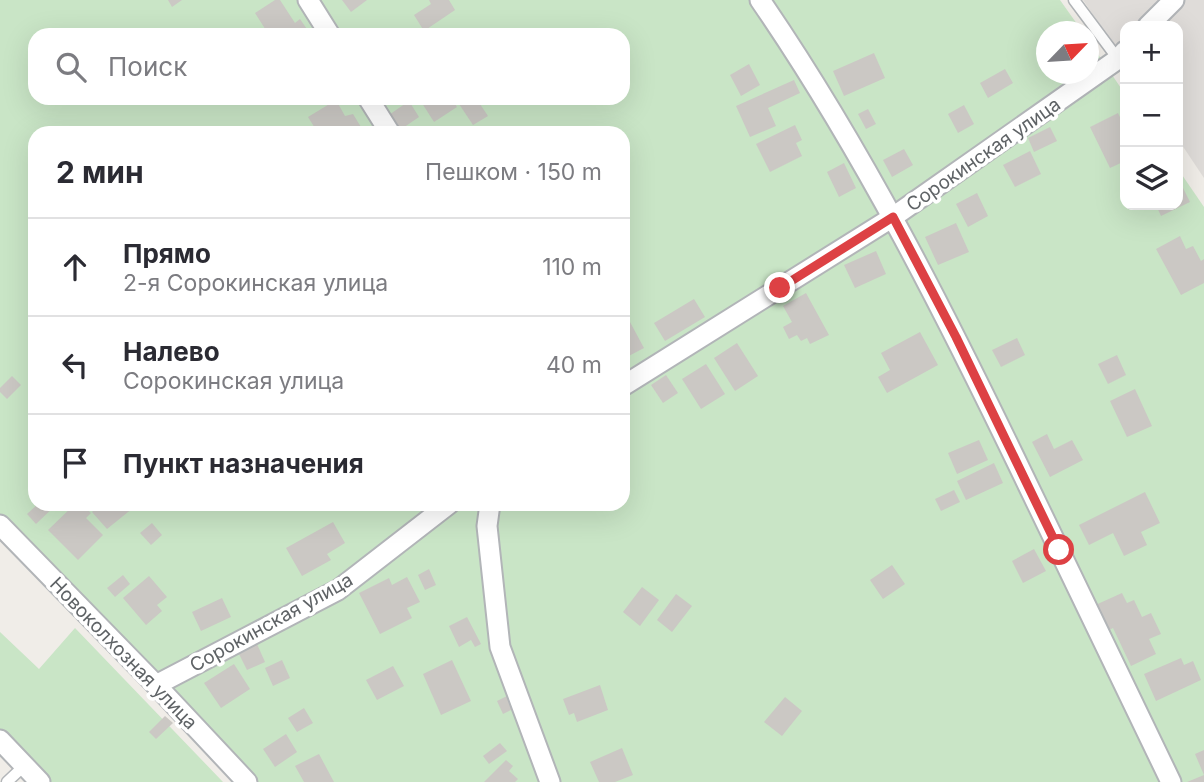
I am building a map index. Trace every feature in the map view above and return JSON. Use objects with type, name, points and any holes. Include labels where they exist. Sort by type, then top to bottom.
[{"type":"street","points":[[308,0],[326,28]]},
{"type":"street","points":[[760,0],[794,50],[893,217],[956,337],[1171,782]]},
{"type":"street","points":[[1153,21],[1174,0]]},
{"type":"street","name":"Сорокинская улица","points":[[630,382],[893,217],[1120,56]]},
{"type":"street","points":[[372,105],[386,126]]},
{"type":"street","name":"Сорокинская улица","points":[[156,685],[338,590],[440,511]]},
{"type":"street","points":[[488,511],[487,526],[500,647],[550,782]]},
{"type":"street","name":"Новоколхозная улица","points":[[0,525],[247,782]]},
{"type":"street","points":[[0,740],[40,782]]},
{"type":"lane","points":[[1074,0],[1120,54]]},
{"type":"lane","points":[[6,782],[24,766]]},
{"type":"shaded area","points":[[1083,0],[1204,0],[1204,178],[1183,146],[1183,21],[1120,21],[1120,55]]},
{"type":"green space","points":[[0,0],[1060,0],[1075,21],[1036,21],[1036,84],[1099,84],[1099,56],[1120,87],[1120,210],[1183,210],[1183,176],[1204,207],[1204,782],[256,782],[178,693],[0,516]]},
{"type":"green space","points":[[75,628],[223,782],[46,782],[0,732],[0,632],[39,669]]},
{"type":"building","points":[[168,0],[182,0],[172,7]]},
{"type":"building","points":[[275,0],[280,0],[295,23],[300,19],[306,28],[265,28],[255,13]]},
{"type":"building","points":[[342,0],[367,0],[351,12]]},
{"type":"building","points":[[429,0],[449,0],[455,10],[428,28],[422,28],[414,15],[431,4]]},
{"type":"building","points":[[874,53],[885,78],[844,96],[833,71]]},
{"type":"building","points":[[749,64],[760,85],[741,96],[730,75]]},
{"type":"building","points":[[1005,69],[1013,83],[988,98],[980,83]]},
{"type":"building","points":[[794,80],[800,93],[768,108],[776,126],[750,137],[736,106]]},
{"type":"building","points":[[328,105],[339,105],[345,116],[353,114],[360,126],[314,126],[308,117]]},
{"type":"building","points":[[403,105],[412,105],[419,117],[406,126],[393,126],[386,117]]},
{"type":"building","points":[[423,105],[456,105],[457,107],[434,122]]},
{"type":"building","points":[[460,105],[481,105],[488,116],[473,125]]},
{"type":"building","points":[[964,105],[974,124],[958,133],[948,114]]},
{"type":"building","points":[[868,109],[876,124],[866,129],[858,114]]},
{"type":"building","points":[[1118,113],[1120,163],[1110,168],[1090,127]]},
{"type":"building","points":[[795,125],[802,140],[796,143],[802,156],[770,172],[756,144]]},
{"type":"building","points":[[1050,127],[1057,141],[1034,152],[1028,138]]},
{"type":"building","points":[[904,149],[913,165],[892,177],[883,160]]},
{"type":"building","points":[[1030,151],[1041,174],[1015,187],[1003,165]]},
{"type":"building","points":[[844,163],[856,188],[839,197],[827,172]]},
{"type":"building","points":[[1183,188],[1190,202],[1183,205]]},
{"type":"building","points":[[977,193],[988,216],[968,227],[956,204]]},
{"type":"building","points":[[1158,210],[1173,210],[1161,216]]},
{"type":"building","points":[[956,223],[969,252],[938,265],[925,237]]},
{"type":"building","points":[[1180,236],[1186,249],[1193,246],[1201,261],[1204,259],[1204,283],[1181,295],[1156,249]]},
{"type":"building","points":[[876,251],[886,274],[855,288],[844,265]]},
{"type":"building","points":[[806,293],[829,335],[810,344],[807,338],[801,341],[797,335],[789,339],[783,327],[792,322],[783,306]]},
{"type":"building","points":[[694,299],[705,317],[665,341],[654,323]]},
{"type":"building","points":[[630,322],[644,348],[630,355]]},
{"type":"building","points":[[920,332],[938,365],[887,393],[878,377],[890,370],[881,353]]},
{"type":"building","points":[[1017,338],[1025,355],[1001,367],[992,350]]},
{"type":"building","points":[[737,343],[758,376],[735,391],[714,358]]},
{"type":"building","points":[[1117,355],[1126,375],[1108,384],[1098,364]]},
{"type":"building","points":[[706,364],[725,394],[701,409],[682,379]]},
{"type":"building","points":[[666,375],[678,393],[663,403],[651,385]]},
{"type":"building","points":[[12,376],[21,385],[7,399],[0,392],[0,388]]},
{"type":"building","points":[[1135,389],[1152,426],[1127,437],[1110,401]]},
{"type":"building","points":[[1047,434],[1054,449],[1072,440],[1083,460],[1050,477],[1032,442]]},
{"type":"building","points":[[979,440],[988,460],[957,474],[948,453]]},
{"type":"building","points":[[994,463],[1003,483],[966,500],[957,481]]},
{"type":"building","points":[[954,490],[960,502],[941,511],[935,499]]},
{"type":"building","points":[[1145,492],[1160,523],[1141,532],[1147,545],[1124,556],[1113,533],[1089,545],[1079,525]]},
{"type":"building","points":[[30,511],[50,511],[36,524],[27,514]]},
{"type":"building","points":[[68,511],[89,511],[91,513],[86,518],[103,535],[78,560],[48,530]]},
{"type":"building","points":[[93,511],[129,511],[107,529]]},
{"type":"building","points":[[333,522],[345,543],[327,554],[331,560],[302,576],[286,548]]},
{"type":"building","points":[[152,523],[162,535],[151,545],[140,533]]},
{"type":"building","points":[[1034,549],[1046,571],[1023,583],[1012,561]]},
{"type":"building","points":[[892,565],[905,584],[883,599],[870,580]]},
{"type":"building","points":[[429,569],[436,585],[425,590],[418,575]]},
{"type":"building","points":[[123,575],[130,584],[115,597],[107,588]]},
{"type":"building","points":[[149,576],[167,597],[157,605],[162,611],[146,625],[123,598]]},
{"type":"building","points":[[407,577],[420,602],[407,608],[412,618],[380,634],[359,593],[389,578],[392,585]]},
{"type":"building","points":[[642,587],[659,600],[640,626],[623,612]]},
{"type":"building","points":[[1122,593],[1127,603],[1134,600],[1142,617],[1151,613],[1161,634],[1149,639],[1156,654],[1131,666],[1113,628],[1103,633],[1091,607]]},
{"type":"building","points":[[676,594],[692,606],[672,632],[657,620]]},
{"type":"building","points":[[222,598],[231,617],[201,631],[192,612]]},
{"type":"building","points":[[467,617],[481,644],[475,647],[471,640],[459,647],[449,626]]},
{"type":"building","points":[[257,644],[265,662],[247,670],[238,652]]},
{"type":"building","points":[[1181,658],[1184,665],[1193,661],[1201,680],[1156,701],[1144,674]]},
{"type":"building","points":[[282,660],[290,678],[273,686],[265,668]]},
{"type":"building","points":[[452,660],[471,701],[441,715],[423,674]]},
{"type":"building","points":[[234,664],[250,689],[221,708],[204,683]]},
{"type":"building","points":[[393,666],[404,686],[377,700],[366,680]]},
{"type":"building","points":[[600,685],[608,710],[577,722],[574,713],[569,715],[563,699]]},
{"type":"building","points":[[507,696],[513,709],[503,714],[497,701]]},
{"type":"building","points":[[785,697],[802,711],[782,736],[764,722]]},
{"type":"building","points":[[304,708],[313,723],[297,732],[288,718]]},
{"type":"building","points":[[165,716],[173,723],[156,739],[149,732]]},
{"type":"building","points":[[286,734],[297,752],[275,767],[263,749]]},
{"type":"building","points":[[500,743],[507,751],[489,764],[483,756]]},
{"type":"building","points":[[622,748],[633,775],[615,782],[599,782],[590,762]]},
{"type":"building","points":[[1204,750],[1204,775],[1195,754]]},
{"type":"building","points":[[319,754],[334,782],[304,782],[295,766]]},
{"type":"building","points":[[506,760],[513,766],[509,771],[518,779],[515,782],[484,782]]},
{"type":"building","points":[[1204,775],[1204,782],[1187,782]]},
{"type":"route","points":[[780,288],[893,217],[956,337],[1059,550]]}]
